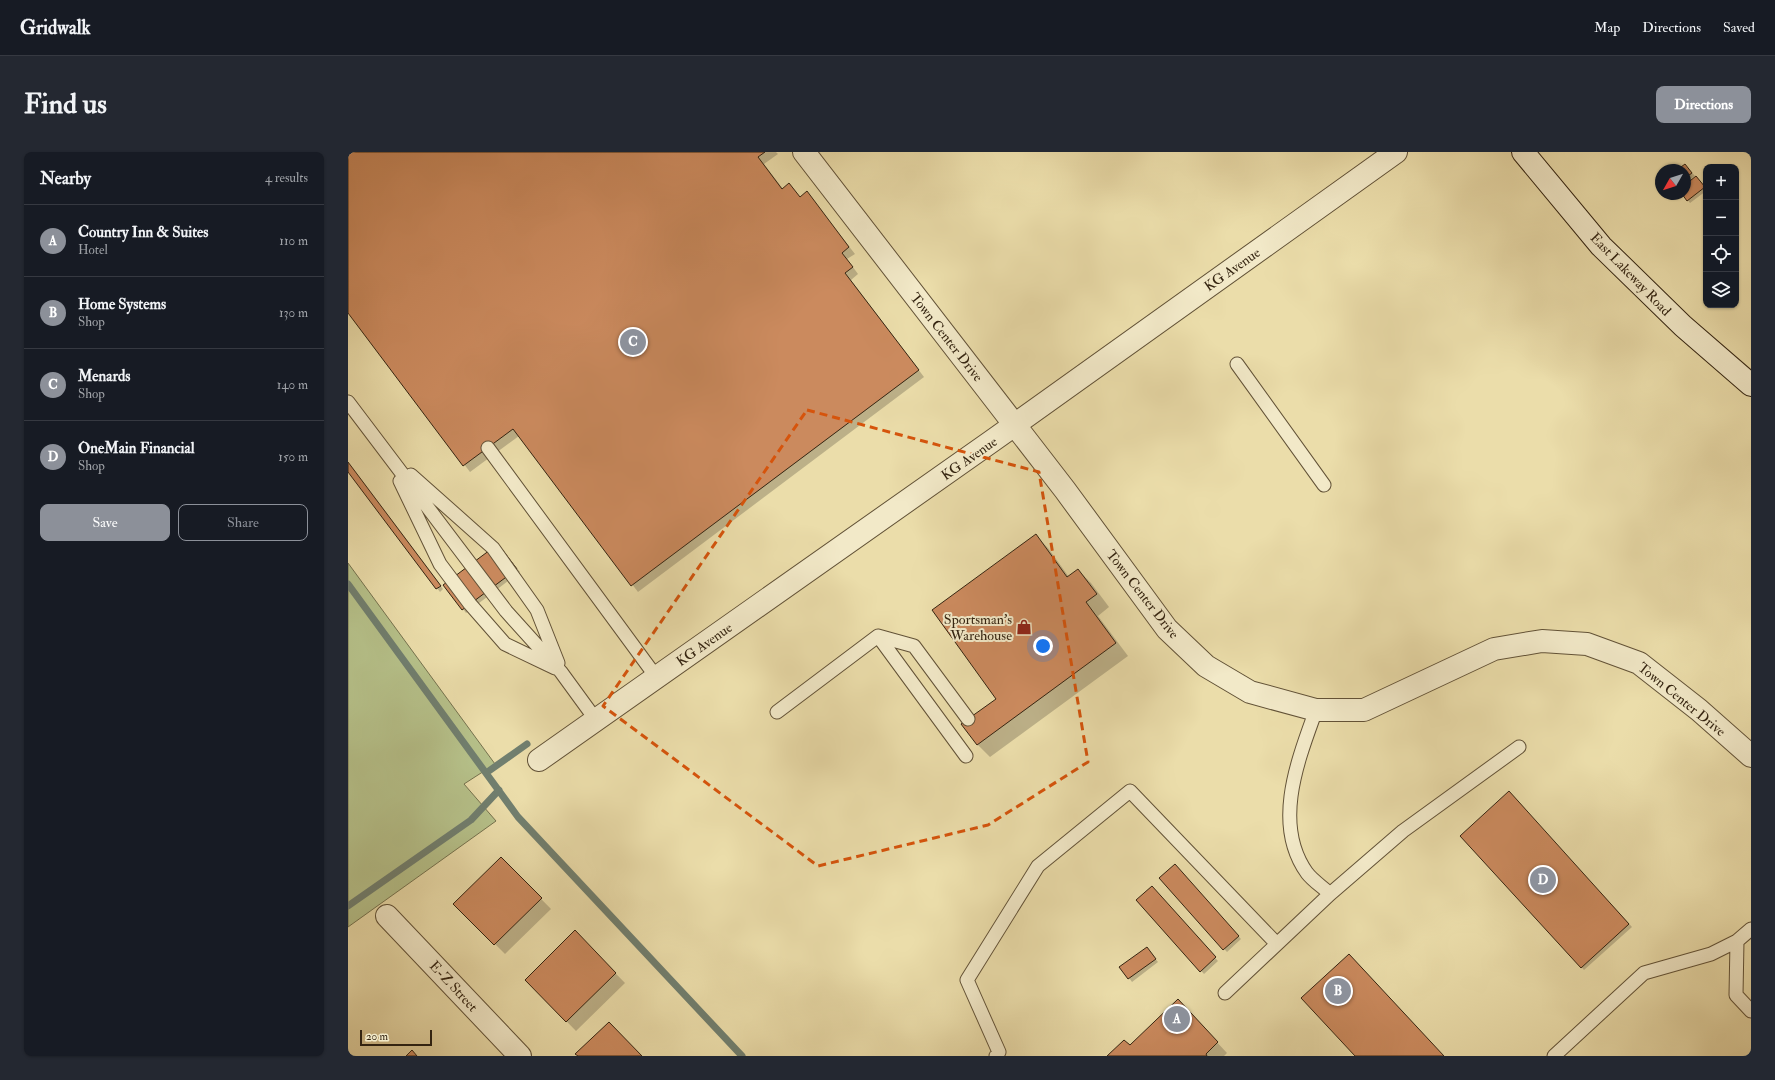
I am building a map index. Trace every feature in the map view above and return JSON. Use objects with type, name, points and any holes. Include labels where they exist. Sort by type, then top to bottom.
[{"type":"street","name":"Town Center Drive","points":[[804,152],[1015,425],[1167,629],[1206,666],[1250,692],[1316,710],[1364,710],[1494,650],[1542,641],[1587,644],[1639,663],[1699,710],[1751,756]]},
{"type":"street","name":"KG Avenue","points":[[539,760],[1015,425],[1396,152]]},
{"type":"street","name":"East Lakeway Road","points":[[1523,152],[1601,246],[1683,326],[1751,385]]},
{"type":"street","name":"E-Z Street","points":[[387,916],[520,1056]]},
{"type":"lane","points":[[1237,364],[1324,485]]},
{"type":"lane","points":[[348,402],[506,611],[562,672],[596,720]]},
{"type":"lane","points":[[488,448],[657,678]]},
{"type":"lane","points":[[388,455],[493,548],[537,610],[562,672]]},
{"type":"lane","points":[[388,455],[440,564],[470,604],[505,644],[562,672]]},
{"type":"lane","points":[[777,712],[878,636]]},
{"type":"lane","points":[[878,636],[914,646],[968,719]]},
{"type":"lane","points":[[878,636],[966,756]]},
{"type":"lane","points":[[1316,710],[1301,751],[1292,788],[1289,817],[1293,848],[1308,873],[1330,894]]},
{"type":"lane","points":[[1225,993],[1330,894],[1403,831],[1519,746]]},
{"type":"lane","points":[[996,1056],[999,1052],[967,980],[1038,866],[1130,791],[1277,944]]},
{"type":"lane","points":[[1554,1056],[1644,973],[1711,954],[1737,941],[1751,929]]},
{"type":"lane","points":[[1737,941],[1736,995],[1751,1011]]},
{"type":"highlighted area","points":[[807,410],[1039,472],[1088,762],[988,825],[818,866],[603,706]]},
{"type":"green space","points":[[348,563],[495,764],[464,784],[496,821],[348,927]]},
{"type":"building","points":[[348,152],[765,152],[758,157],[782,189],[789,183],[800,197],[807,191],[849,247],[842,253],[853,267],[845,273],[919,370],[631,586],[513,429],[463,466],[348,313]]},
{"type":"building","points":[[1696,176],[1703,185],[1703,189],[1691,198],[1691,180]]},
{"type":"building","points":[[348,462],[441,586],[436,589],[348,472]]},
{"type":"building","name":"Sportsman's Warehouse","points":[[1036,534],[1067,577],[1078,569],[1097,594],[1086,602],[1116,643],[977,745],[961,724],[996,699],[932,610]]},
{"type":"building","points":[[498,544],[517,569],[462,610],[443,585]]},
{"type":"building","points":[[1509,791],[1629,924],[1581,968],[1460,836]]},
{"type":"building","points":[[501,857],[542,898],[494,945],[453,904]]},
{"type":"building","points":[[1175,864],[1239,936],[1223,950],[1159,878]]},
{"type":"building","points":[[1152,886],[1216,957],[1200,972],[1136,900]]},
{"type":"building","points":[[575,930],[616,973],[566,1022],[525,980]]},
{"type":"building","points":[[1147,947],[1156,959],[1128,979],[1119,967]]},
{"type":"building","points":[[1349,954],[1444,1056],[1355,1056],[1301,998]]},
{"type":"building","points":[[1178,999],[1218,1042],[1206,1054],[1207,1056],[1107,1056],[1124,1040],[1130,1045]]},
{"type":"building","points":[[609,1022],[642,1056],[578,1056],[575,1054]]},
{"type":"building","points":[[412,1050],[417,1056],[406,1056]]},
{"type":"waterway","points":[[348,584],[518,817],[742,1056]]},
{"type":"waterway","points":[[486,773],[527,744]]},
{"type":"waterway","points":[[348,906],[471,820],[499,790]]},
{"type":"place","name":"Menards","points":[[633,342]]},
{"type":"place","name":"Sportsman's Warehouse","points":[[1024,627]]},
{"type":"place","name":"OneMain Financial","points":[[1543,880]]},
{"type":"place","name":"Home Systems","points":[[1338,991]]},
{"type":"place","name":"Country Inn & Suites","points":[[1177,1019]]}]
